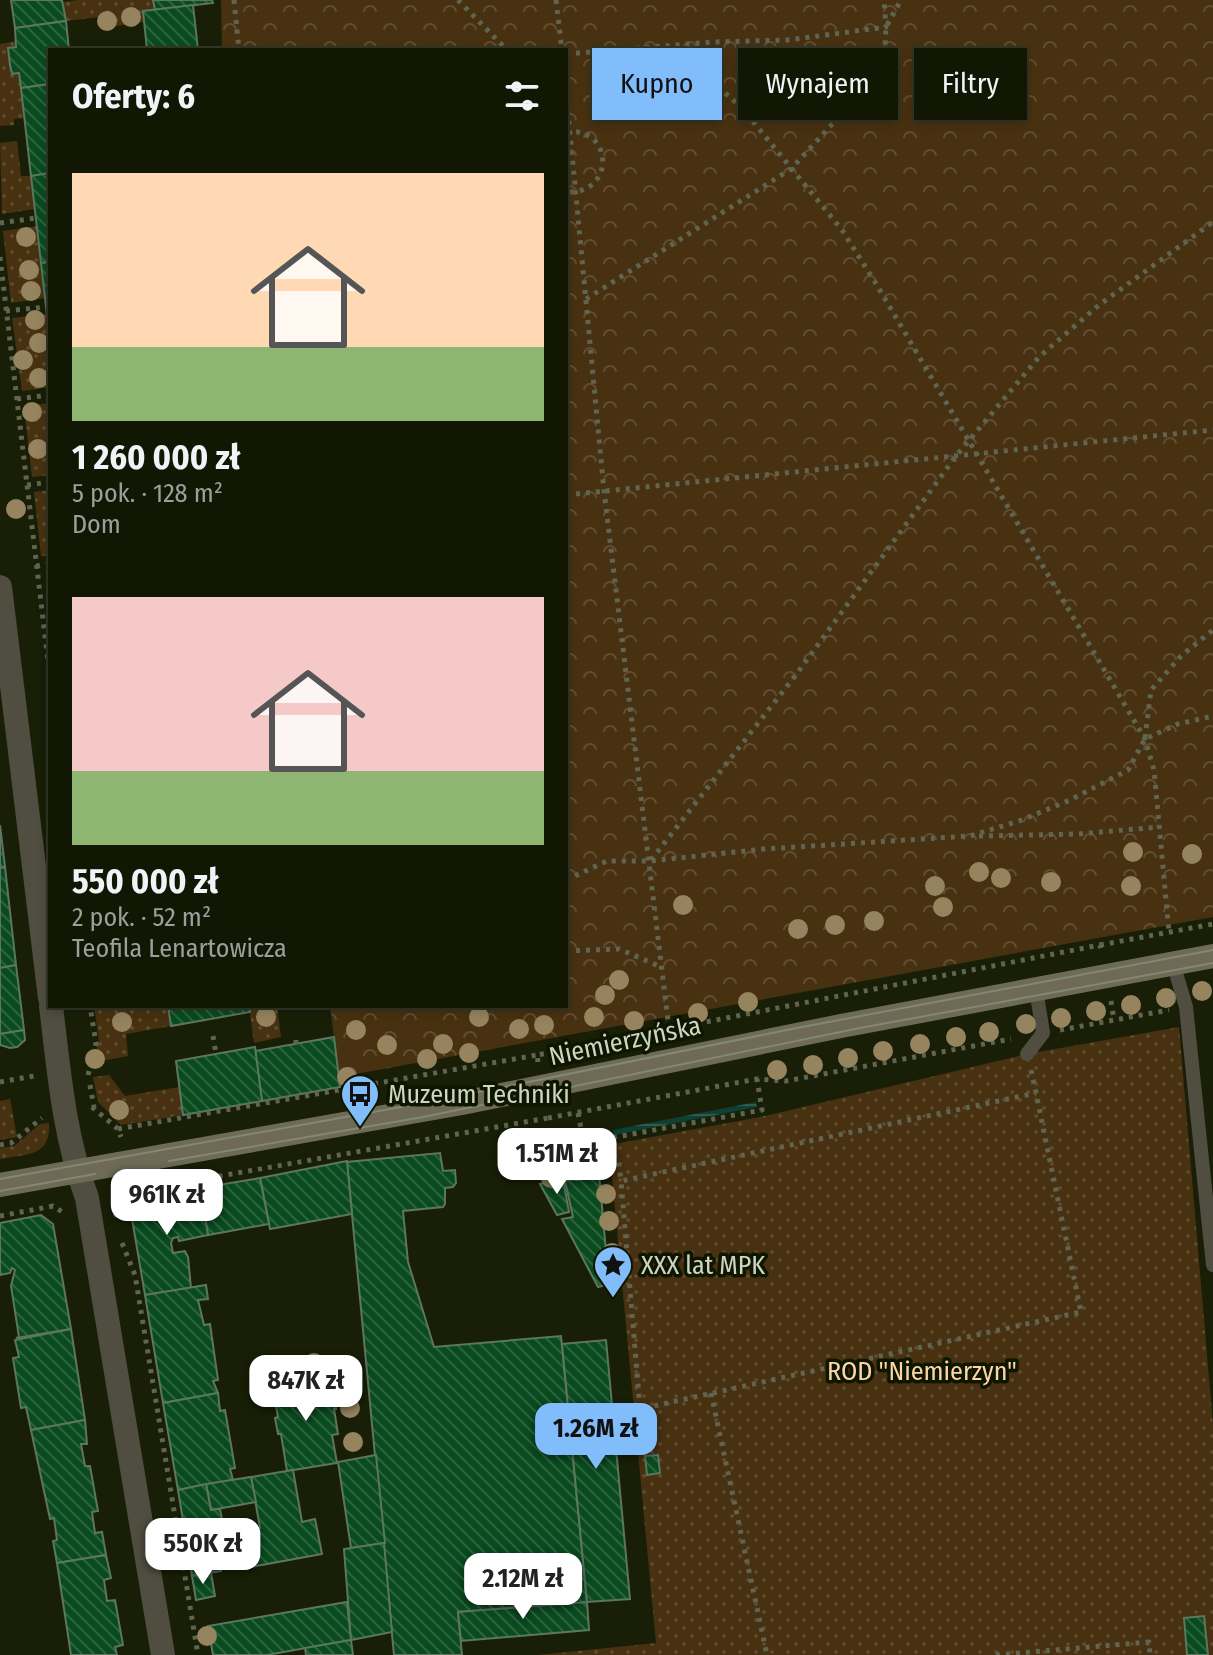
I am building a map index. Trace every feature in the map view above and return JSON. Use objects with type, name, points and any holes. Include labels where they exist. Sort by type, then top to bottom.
[{"type":"street","points":[[0,587],[48,982]]},
{"type":"street","name":"Niemierzyńska","points":[[0,1185],[462,1103],[1213,956]]},
{"type":"street","points":[[51,1008],[64,1112],[87,1198],[163,1655]]},
{"type":"lane","points":[[1173,963],[1186,1007],[1213,1265]]},
{"type":"lane","points":[[1027,1054],[1043,1033],[1036,989]]},
{"type":"path","points":[[234,0],[239,48]]},
{"type":"path","points":[[458,0],[505,48]]},
{"type":"path","points":[[556,0],[563,48]]},
{"type":"path","points":[[586,299],[791,169],[847,108],[885,47],[884,0]]},
{"type":"path","points":[[886,27],[901,0]]},
{"type":"path","points":[[656,48],[713,42],[788,40],[886,27]]},
{"type":"path","points":[[568,52],[592,51]]},
{"type":"path","points":[[722,91],[741,107],[842,230],[1145,739],[1154,770],[1169,932]]},
{"type":"path","points":[[568,192],[576,193],[586,190],[601,174],[602,153],[590,136],[568,131],[576,193],[604,491],[669,1029]]},
{"type":"path","points":[[0,223],[36,218]]},
{"type":"path","points":[[650,861],[795,676],[956,456],[1039,357],[1065,332],[1213,222]]},
{"type":"path","points":[[0,257],[48,655]]},
{"type":"path","points":[[6,311],[46,307]]},
{"type":"path","points":[[17,399],[48,395]]},
{"type":"path","points":[[568,495],[1213,430]]},
{"type":"path","points":[[27,485],[48,482]]},
{"type":"path","points":[[36,566],[48,564]]},
{"type":"path","points":[[970,836],[1022,820],[1070,800],[1128,770],[1145,739],[1151,690],[1181,656],[1213,630]]},
{"type":"path","points":[[1145,739],[1178,724],[1213,716]]},
{"type":"path","points":[[568,879],[607,861],[650,861],[764,849],[970,836],[1078,834],[1159,827]]},
{"type":"path","points":[[118,1129],[303,1095],[537,1058],[669,1029],[1213,924]]},
{"type":"path","points":[[568,951],[619,949],[659,966]]},
{"type":"path","points":[[1111,1001],[1114,1020]]},
{"type":"path","points":[[113,1220],[130,1190],[757,1079],[786,1081],[1186,1007]]},
{"type":"path","points":[[90,1008],[96,1043],[87,1071],[94,1107],[118,1129],[121,1137]]},
{"type":"path","points":[[213,1036],[216,1054]]},
{"type":"path","points":[[578,1113],[584,1143],[602,1154],[618,1158],[640,1409],[1081,1312],[1027,1054]]},
{"type":"path","points":[[0,1082],[35,1076]]},
{"type":"path","points":[[584,1143],[762,1110],[757,1079]]},
{"type":"path","points":[[621,1181],[1036,1093]]},
{"type":"path","points":[[84,1108],[94,1107]]},
{"type":"path","points":[[0,1145],[11,1143],[39,1119]]},
{"type":"path","points":[[0,1216],[53,1206]]},
{"type":"path","points":[[118,1234],[135,1275],[198,1655]]},
{"type":"path","points":[[711,1393],[767,1655]]},
{"type":"path","points":[[996,1655],[1149,1642],[1150,1655]]},
{"type":"green space","points":[[153,0],[155,10],[143,12],[144,22],[102,28],[100,17],[66,21],[63,2]]},
{"type":"green space","points":[[221,0],[1213,0],[1213,917],[339,1077],[330,1008],[568,1008],[568,48],[222,48]]},
{"type":"green space","points":[[16,41],[16,47],[8,48],[10,64],[19,73],[25,118],[14,119],[14,125],[0,126],[0,44]]},
{"type":"green space","points":[[17,141],[21,176],[31,176],[35,209],[2,214],[0,143]]},
{"type":"green space","points":[[37,226],[45,298],[11,303],[3,231]]},
{"type":"green space","points":[[47,314],[48,387],[22,391],[12,318]]},
{"type":"green space","points":[[48,403],[48,475],[32,477],[24,406]]},
{"type":"green space","points":[[48,490],[48,555],[41,556],[34,492]]},
{"type":"green space","points":[[94,1008],[168,1008],[171,1026],[126,1034],[128,1056],[92,1063],[99,1041]]},
{"type":"green space","points":[[249,1008],[277,1008],[281,1037],[254,1043]]},
{"type":"green space","name":"ROD \"Niemierzyn\"","points":[[1179,1027],[1213,1425],[1213,1655],[538,1655],[656,1643],[609,1145],[765,1116],[1027,1054]]},
{"type":"green space","points":[[109,1075],[125,1096],[179,1087],[183,1115],[121,1125],[98,1102],[93,1077]]},
{"type":"green space","points":[[10,1099],[17,1137],[0,1140],[0,1101]]},
{"type":"green space","points":[[49,1123],[49,1134],[41,1148],[0,1159],[0,1148],[14,1146],[40,1124]]},
{"type":"water","points":[[756,1102],[757,1107],[614,1135],[613,1130]]},
{"type":"building","points":[[11,0],[62,0],[66,21],[15,28]]},
{"type":"building","points":[[153,0],[212,0],[213,3],[155,10]]},
{"type":"building","points":[[193,5],[198,48],[147,48],[143,11]]},
{"type":"building","points":[[66,21],[69,48],[48,48],[48,84],[21,88],[19,73],[12,74],[8,48],[16,47],[15,28]]},
{"type":"building","points":[[48,84],[48,173],[31,176],[21,88]]},
{"type":"building","points":[[48,173],[48,262],[41,263],[31,176]]},
{"type":"building","points":[[48,262],[48,324],[41,263]]},
{"type":"building","points":[[0,825],[5,867],[0,868]]},
{"type":"building","points":[[5,867],[16,965],[0,968],[0,868]]},
{"type":"building","points":[[16,965],[24,1030],[0,1034],[0,968]]},
{"type":"building","points":[[168,1008],[249,1008],[250,1012],[171,1026]]},
{"type":"building","points":[[24,1030],[25,1040],[17,1047],[0,1045],[0,1034]]},
{"type":"building","points":[[334,1037],[340,1087],[262,1101],[255,1051]]},
{"type":"building","points":[[255,1047],[262,1101],[183,1115],[176,1061]]},
{"type":"building","points":[[440,1153],[443,1171],[455,1170],[456,1183],[453,1187],[445,1188],[445,1204],[443,1207],[403,1211],[408,1262],[434,1347],[561,1336],[587,1602],[458,1612],[462,1655],[394,1655],[347,1162]]},
{"type":"building","points":[[347,1161],[352,1214],[270,1229],[260,1178]]},
{"type":"building","points":[[599,1174],[609,1284],[598,1287],[562,1219],[573,1217],[565,1181]]},
{"type":"building","points":[[260,1178],[269,1224],[208,1235],[200,1188]]},
{"type":"building","points":[[563,1179],[569,1212],[557,1215],[540,1184]]},
{"type":"building","points":[[200,1188],[208,1235],[179,1241],[178,1237],[173,1238],[171,1243],[173,1253],[185,1251],[188,1257],[191,1288],[145,1295],[130,1207],[135,1199]]},
{"type":"building","points":[[41,1215],[53,1224],[71,1329],[16,1338],[19,1337],[11,1286],[15,1270],[12,1268],[10,1273],[0,1275],[0,1223]]},
{"type":"building","points":[[206,1285],[208,1299],[198,1300],[204,1325],[210,1324],[218,1380],[213,1381],[218,1393],[163,1403],[145,1295]]},
{"type":"building","points":[[71,1329],[85,1420],[31,1430],[26,1407],[21,1408],[13,1358],[19,1357],[15,1340]]},
{"type":"building","points":[[606,1340],[630,1599],[587,1602],[562,1344]]},
{"type":"building","points":[[322,1375],[326,1398],[331,1398],[335,1403],[338,1434],[332,1435],[337,1463],[287,1471],[275,1418],[278,1417],[272,1383]]},
{"type":"building","points":[[218,1393],[220,1411],[225,1410],[235,1468],[230,1469],[233,1480],[178,1490],[163,1403]]},
{"type":"building","points":[[85,1420],[87,1444],[81,1444],[85,1466],[90,1466],[98,1511],[92,1512],[95,1533],[102,1532],[106,1555],[57,1563],[53,1541],[57,1540],[54,1518],[50,1519],[31,1430]]},
{"type":"building","points":[[376,1455],[385,1543],[351,1548],[338,1462]]},
{"type":"building","points":[[658,1455],[660,1473],[647,1475],[645,1456]]},
{"type":"building","points":[[293,1470],[302,1522],[315,1519],[322,1554],[245,1568],[239,1532],[260,1528],[251,1477]]},
{"type":"building","points":[[251,1477],[256,1502],[211,1510],[206,1484]]},
{"type":"building","points":[[206,1484],[211,1510],[220,1509],[222,1519],[213,1521],[221,1571],[192,1576],[178,1490]]},
{"type":"building","points":[[384,1543],[392,1632],[351,1640],[344,1549]]},
{"type":"building","points":[[106,1555],[111,1578],[104,1580],[107,1601],[115,1600],[123,1645],[115,1647],[117,1655],[71,1655],[57,1563]]},
{"type":"building","points":[[211,1573],[215,1596],[196,1600],[192,1576]]},
{"type":"building","points":[[347,1602],[351,1640],[267,1655],[213,1655],[208,1626]]},
{"type":"building","points":[[587,1602],[589,1630],[461,1641],[458,1612]]},
{"type":"building","points":[[1204,1616],[1208,1655],[1187,1655],[1184,1618]]},
{"type":"building","points":[[351,1640],[353,1655],[306,1655],[305,1648]]},
{"type":"tram line","points":[[0,1179],[429,1102],[802,1027],[1213,950]]},
{"type":"tram line","points":[[169,1161],[423,1117],[860,1028],[1213,963]]},
{"type":"tram line","points":[[0,1191],[95,1174]]},
{"type":"place","name":"Muzeum Techniki","points":[[360,1128]]},
{"type":"place","name":"XXX lat MPK","points":[[613,1299]]}]
